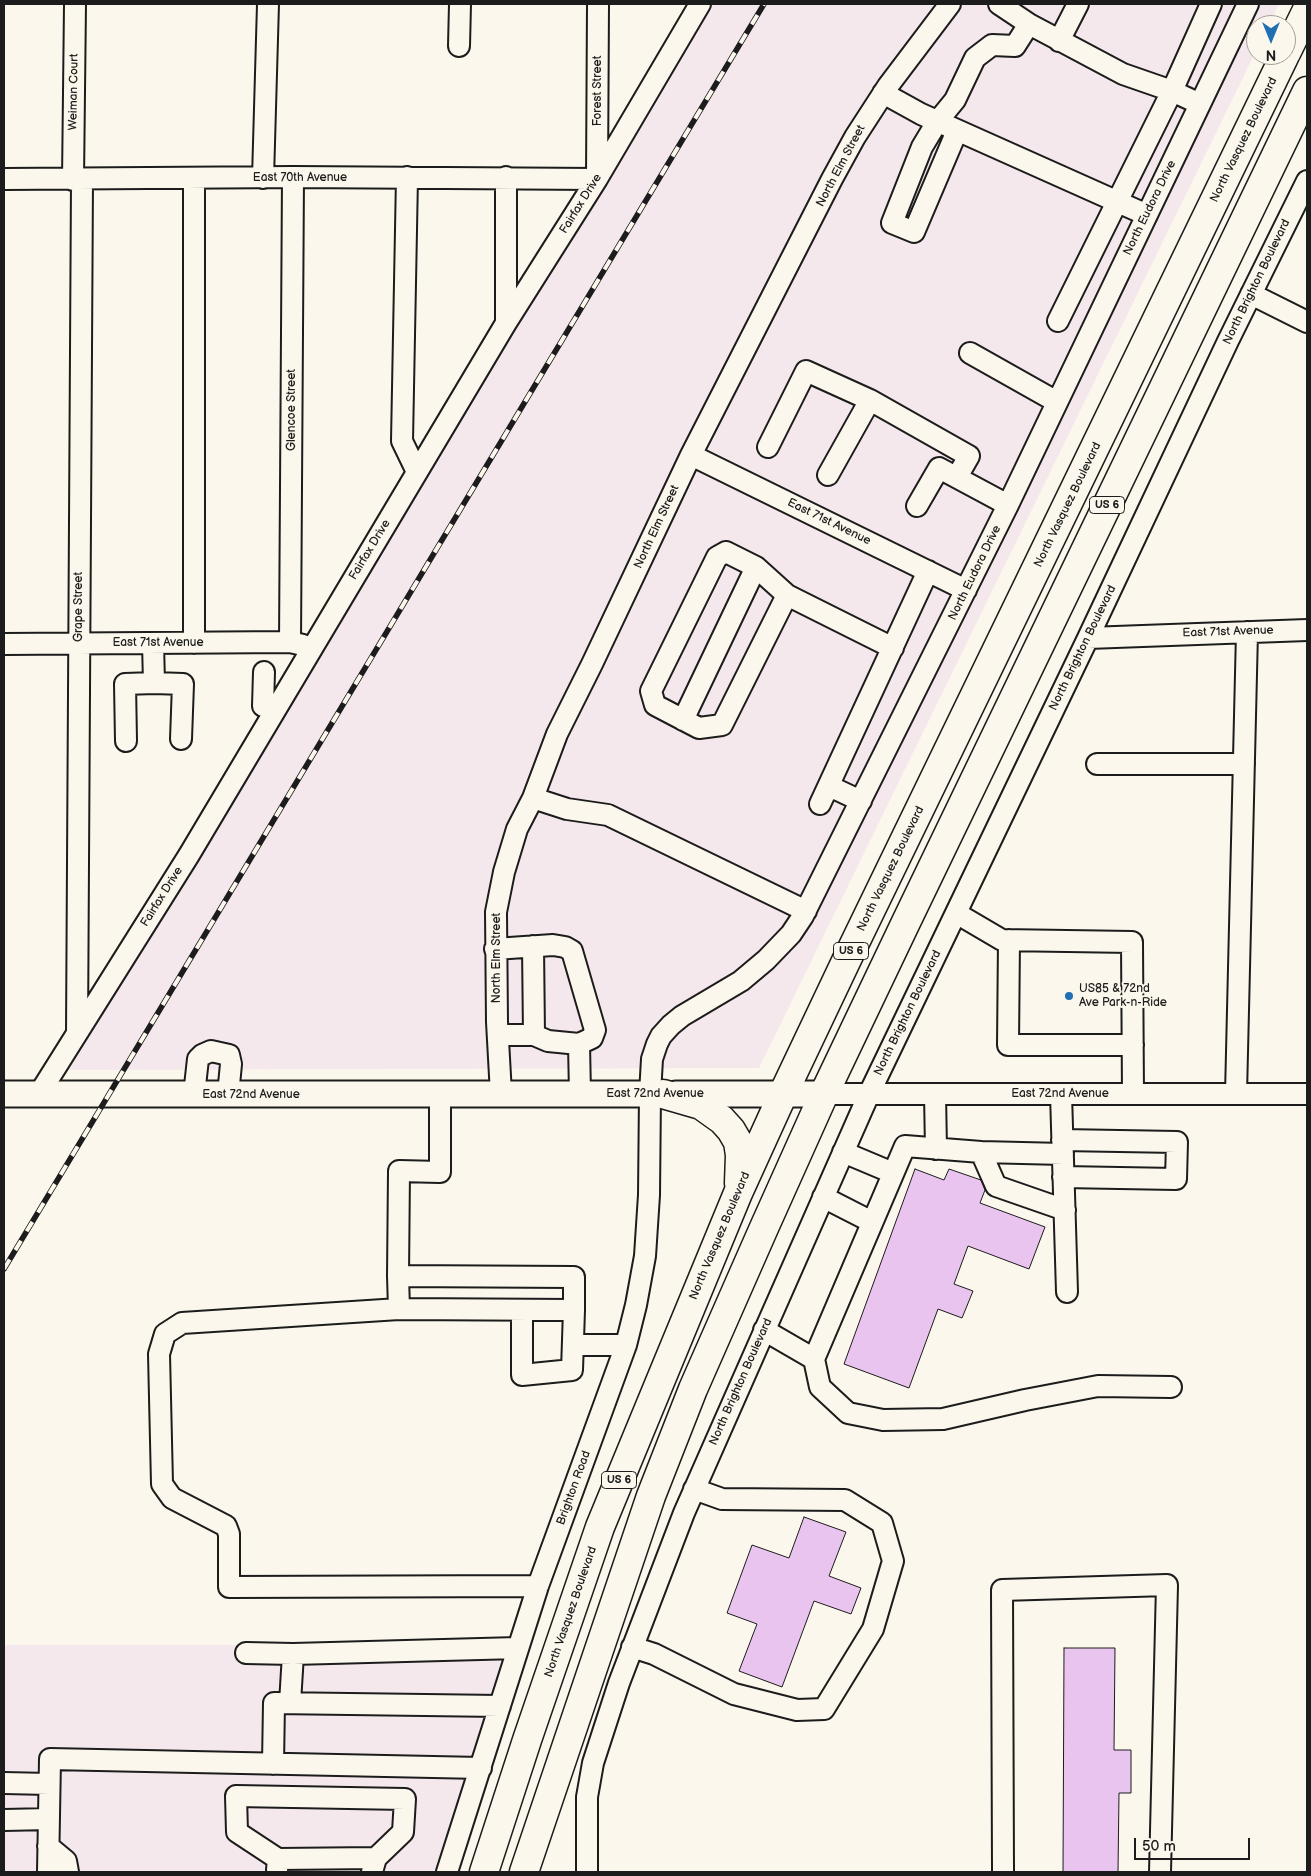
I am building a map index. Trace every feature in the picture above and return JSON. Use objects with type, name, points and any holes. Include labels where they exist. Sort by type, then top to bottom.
[{"type":"highway","name":"North Vasquez Boulevard","points":[[1296,33],[1307,10]]},
{"type":"highway","name":"North Vasquez Boulevard","points":[[484,1872],[600,1527],[738,1193],[783,1094],[1281,65]]},
{"type":"highway","name":"US 6","points":[[524,1872],[651,1496],[672,1441],[763,1230],[824,1094],[1307,91]]},
{"type":"highway","points":[[657,1094],[701,1105],[722,1120],[731,1130],[738,1142],[740,1155],[738,1193]]},
{"type":"main road","name":"East 72nd Avenue","points":[[4,1094],[824,1094]]},
{"type":"street","name":"Weiman Court","points":[[75,4],[77,180]]},
{"type":"street","points":[[263,178],[268,4]]},
{"type":"street","points":[[459,46],[460,4]]},
{"type":"street","name":"Forest Street","points":[[597,178],[598,4]]},
{"type":"street","name":"Fairfax Drive","points":[[39,1094],[189,855],[506,323],[597,178],[700,4]]},
{"type":"street","name":"North Elm Street","points":[[501,1094],[495,949],[496,912],[504,872],[516,829],[532,798],[556,734],[592,664],[691,455],[832,178],[883,93],[936,20],[950,4]]},
{"type":"street","points":[[999,4],[1029,24],[1122,74],[1172,91],[1200,104]]},
{"type":"street","points":[[1059,41],[1078,4]]},
{"type":"street","points":[[1058,321],[1172,91],[1206,5],[1244,12]]},
{"type":"street","name":"North Eudora Drive","points":[[657,1094],[652,1059],[661,1036],[682,1016],[735,985],[766,960],[791,934],[806,910],[1008,506],[1244,12]]},
{"type":"street","points":[[957,130],[914,232],[892,223],[922,147],[937,122],[955,100],[975,58],[992,46],[1014,46],[1029,24]]},
{"type":"street","points":[[883,93],[937,122],[1146,215]]},
{"type":"street","name":"Glencoe Street","points":[[290,642],[293,178]]},
{"type":"street","points":[[406,178],[402,441],[417,472]]},
{"type":"street","points":[[506,178],[506,323]]},
{"type":"street","name":"East 70th Avenue","points":[[4,179],[597,178]]},
{"type":"street","points":[[194,179],[194,643]]},
{"type":"street","name":"Grape Street","points":[[77,180],[79,643],[77,1033]]},
{"type":"street","name":"North Brighton Boulevard","points":[[587,1872],[588,1797],[593,1763],[606,1719],[632,1647],[694,1489],[869,1094],[1251,294],[1307,181]]},
{"type":"street","points":[[1251,294],[1307,322]]},
{"type":"street","points":[[970,353],[1057,402]]},
{"type":"street","points":[[768,447],[806,372],[870,400],[969,456],[957,478]]},
{"type":"street","points":[[828,475],[870,400]]},
{"type":"street","name":"East 71st Avenue","points":[[691,455],[966,590]]},
{"type":"street","points":[[917,506],[939,468],[1008,506]]},
{"type":"street","points":[[787,595],[722,725],[700,728],[655,705],[651,691],[718,557],[726,552],[756,568],[787,595],[893,648]]},
{"type":"street","points":[[683,720],[756,568]]},
{"type":"street","points":[[820,804],[928,571]]},
{"type":"street","name":"East 71st Avenue","points":[[1088,638],[1307,630]]},
{"type":"street","points":[[1236,1094],[1247,632]]},
{"type":"street","name":"East 71st Avenue","points":[[4,644],[290,642],[312,647]]},
{"type":"street","points":[[154,643],[154,683]]},
{"type":"street","points":[[264,672],[263,706],[277,706]]},
{"type":"street","points":[[126,741],[126,684],[183,684],[181,739]]},
{"type":"street","points":[[1096,764],[1244,764]]},
{"type":"street","points":[[829,786],[861,801]]},
{"type":"street","points":[[532,798],[567,809],[608,815],[806,910]]},
{"type":"street","points":[[956,913],[1002,940],[1132,942],[1133,1094]]},
{"type":"street","points":[[1009,940],[1008,1045],[1133,1045]]},
{"type":"street","points":[[495,949],[552,945],[565,947],[572,951],[595,1030],[592,1038],[578,1044],[548,1041],[534,1035],[498,1035]]},
{"type":"street","points":[[533,946],[534,1035]]},
{"type":"street","points":[[578,1044],[580,1094]]},
{"type":"street","points":[[194,1095],[198,1059],[211,1051],[229,1055],[231,1064],[228,1095]]},
{"type":"street","points":[[399,1309],[398,1171],[440,1172],[440,1094]]},
{"type":"street","name":"Brighton Road","points":[[447,1872],[538,1586],[626,1345],[645,1256],[657,1094]]},
{"type":"street","name":"East 72nd Avenue","points":[[824,1094],[1307,1094]]},
{"type":"street","points":[[935,1094],[936,1149]]},
{"type":"street","points":[[1061,1094],[1067,1292]]},
{"type":"street","points":[[1063,1177],[1176,1179],[1177,1142],[981,1152],[905,1146],[814,1359],[820,1387],[848,1413],[883,1420],[943,1419],[1025,1400],[1098,1386],[1171,1387]]},
{"type":"street","points":[[843,1152],[893,1173]]},
{"type":"street","points":[[981,1152],[996,1186],[1064,1210]]},
{"type":"street","points":[[823,1197],[872,1222]]},
{"type":"street","points":[[398,1276],[574,1277],[572,1370],[522,1375],[522,1311]]},
{"type":"street","points":[[538,1586],[229,1587],[229,1534],[226,1526],[172,1498],[162,1484],[159,1354],[165,1334],[182,1323],[399,1309],[574,1310]]},
{"type":"street","points":[[764,1330],[814,1359]]},
{"type":"street","points":[[572,1345],[626,1345]]},
{"type":"street","points":[[632,1647],[654,1654],[734,1694],[797,1710],[824,1709],[873,1628],[893,1561],[882,1523],[845,1500],[722,1499],[694,1489]]},
{"type":"street","points":[[1003,1872],[1002,1590],[1167,1585],[1160,1872]]},
{"type":"street","points":[[246,1653],[293,1654],[518,1648]]},
{"type":"street","points":[[290,1704],[293,1654]]},
{"type":"street","points":[[273,1764],[274,1703],[500,1706]]},
{"type":"street","points":[[48,1872],[50,1759],[481,1768]]},
{"type":"street","points":[[4,1783],[49,1784]]},
{"type":"street","points":[[236,1796],[405,1799],[403,1832],[374,1865],[277,1865],[237,1832],[236,1796]]},
{"type":"street","points":[[4,1820],[49,1819]]},
{"type":"street","points":[[48,1846],[66,1861],[68,1872]]},
{"type":"shaded area","points":[[710,4],[1279,4],[1274,15],[1246,15],[1246,65],[1249,65],[759,1068],[69,1070]]},
{"type":"shaded area","points":[[520,1642],[447,1872],[4,1872],[4,1645],[270,1645]]},
{"type":"building","points":[[915,1169],[944,1180],[949,1169],[981,1180],[985,1190],[980,1203],[1045,1227],[1029,1269],[968,1246],[954,1284],[973,1291],[962,1318],[938,1309],[909,1388],[844,1364]]},
{"type":"building","points":[[804,1517],[846,1532],[829,1576],[861,1588],[851,1614],[814,1601],[782,1687],[739,1671],[757,1624],[727,1613],[752,1545],[789,1558]]},
{"type":"building","points":[[1064,1648],[1115,1648],[1114,1750],[1131,1750],[1131,1793],[1119,1793],[1118,1872],[1063,1872]]},
{"type":"railway","points":[[4,1269],[764,4]]},
{"type":"place","name":"US85 & 72nd Ave Park-n-Ride","points":[[1069,996]]}]
